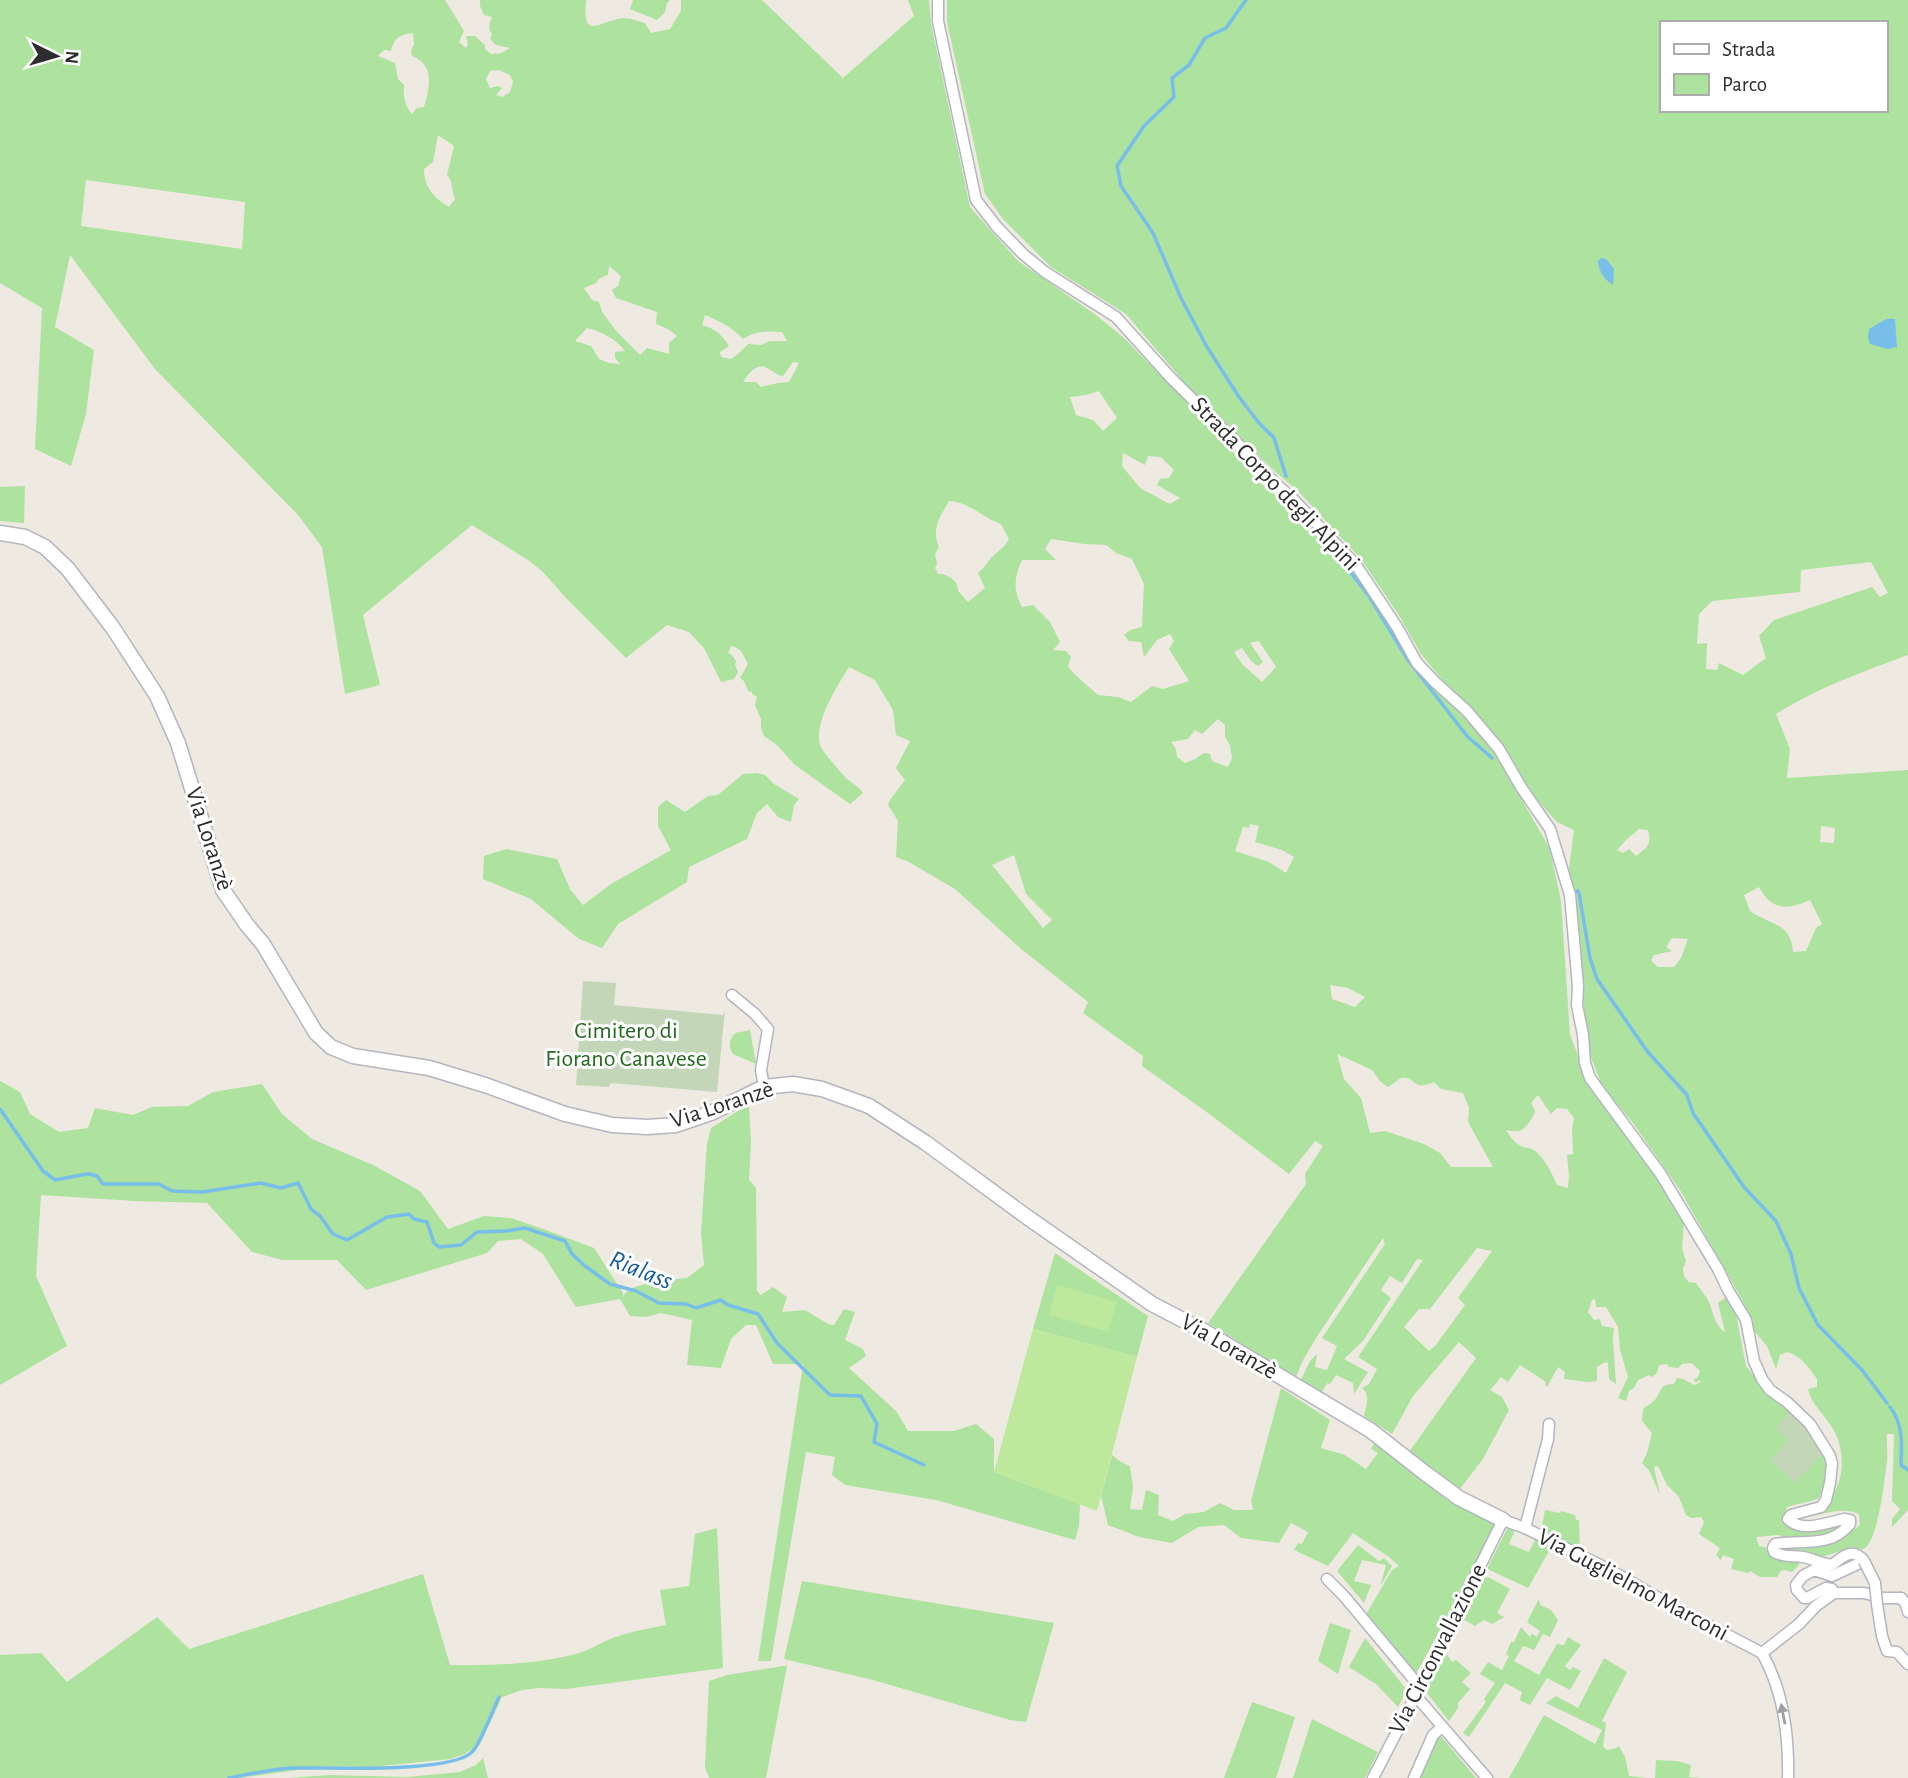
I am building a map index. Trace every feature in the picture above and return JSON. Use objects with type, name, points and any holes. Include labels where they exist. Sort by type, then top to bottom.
[{"type":"street","name":"Strada Corpo degli Alpini","points":[[938,0],[938,21],[976,200],[1023,254],[1065,285],[1116,317],[1171,378],[1356,565],[1397,626],[1417,663],[1467,711],[1499,749],[1550,829],[1569,892],[1578,986],[1577,1005],[1585,1063],[1590,1078],[1660,1173],[1718,1269],[1746,1320],[1754,1360],[1762,1379],[1770,1390],[1810,1424],[1830,1456],[1832,1464],[1826,1500],[1821,1507],[1791,1515],[1788,1519],[1794,1525],[1805,1526],[1850,1520],[1845,1530],[1821,1542],[1775,1544],[1774,1552],[1781,1556],[1804,1557],[1832,1565],[1844,1555],[1853,1553],[1864,1561]]},
{"type":"street","name":"Via Loranzè","points":[[0,533],[25,537],[46,547],[68,569],[113,628],[157,696],[178,743],[223,890],[263,944],[316,1033],[331,1047],[353,1056],[429,1068],[565,1114],[611,1125],[676,1125],[711,1113],[764,1087],[793,1084],[822,1089],[869,1105],[1152,1304],[1370,1430],[1459,1498],[1503,1520]]},
{"type":"street","points":[[732,995],[768,1029],[761,1070],[764,1087]]},
{"type":"street","points":[[1525,1528],[1548,1439],[1549,1424]]},
{"type":"street","name":"Via Guglielmo Marconi","points":[[1503,1520],[1525,1528],[1624,1577],[1762,1653]]},
{"type":"street","name":"Via Circonvallazione","points":[[1373,1778],[1503,1520]]},
{"type":"street","points":[[1835,1593],[1826,1588],[1804,1598],[1796,1585],[1803,1576],[1814,1570],[1832,1576],[1864,1561],[1875,1583],[1882,1636],[1887,1651],[1897,1652],[1908,1664]]},
{"type":"street","points":[[1326,1579],[1344,1596],[1418,1691],[1442,1727],[1487,1778]]},
{"type":"street","points":[[1788,1778],[1789,1749],[1781,1705],[1762,1653],[1799,1624],[1815,1606],[1835,1593],[1864,1593],[1883,1598],[1905,1594],[1908,1612]]},
{"type":"street","points":[[1414,1778],[1433,1735],[1442,1727]]},
{"type":"green space","points":[[0,0],[445,0],[464,31],[459,42],[466,48],[466,36],[475,36],[491,54],[510,48],[496,45],[490,39],[492,34],[489,26],[492,17],[484,15],[480,0],[586,0],[585,13],[590,25],[626,18],[645,23],[651,33],[670,29],[681,11],[681,0],[762,0],[843,78],[914,16],[908,0],[929,0],[931,23],[970,207],[1018,261],[1096,315],[1124,338],[1267,489],[1314,524],[1352,566],[1375,598],[1417,668],[1490,744],[1550,849],[1561,901],[1570,1035],[1590,1086],[1654,1172],[1684,1223],[1684,1276],[1689,1282],[1696,1283],[1709,1302],[1716,1323],[1725,1332],[1718,1303],[1726,1297],[1736,1314],[1746,1366],[1775,1401],[1791,1410],[1825,1451],[1826,1476],[1819,1498],[1787,1507],[1783,1519],[1786,1525],[1797,1530],[1844,1524],[1834,1532],[1813,1539],[1797,1540],[1778,1535],[1756,1537],[1759,1546],[1765,1547],[1771,1557],[1781,1561],[1799,1559],[1799,1565],[1792,1572],[1781,1571],[1777,1577],[1760,1577],[1750,1571],[1748,1573],[1731,1569],[1734,1559],[1723,1555],[1721,1560],[1716,1555],[1720,1548],[1699,1534],[1704,1522],[1701,1517],[1691,1518],[1686,1515],[1679,1497],[1667,1485],[1658,1466],[1654,1467],[1660,1495],[1649,1470],[1642,1463],[1652,1433],[1642,1421],[1643,1409],[1656,1399],[1663,1387],[1674,1384],[1677,1378],[1694,1385],[1701,1382],[1693,1380],[1698,1377],[1700,1371],[1692,1363],[1682,1364],[1678,1368],[1669,1367],[1667,1364],[1659,1365],[1657,1373],[1652,1377],[1649,1375],[1638,1380],[1629,1391],[1626,1401],[1618,1398],[1628,1377],[1620,1350],[1618,1327],[1606,1307],[1596,1307],[1595,1299],[1592,1300],[1588,1312],[1594,1320],[1600,1319],[1602,1326],[1614,1328],[1616,1384],[1609,1379],[1608,1363],[1605,1362],[1597,1367],[1597,1381],[1564,1379],[1565,1372],[1558,1367],[1547,1387],[1546,1382],[1520,1365],[1508,1382],[1501,1377],[1490,1390],[1502,1397],[1509,1410],[1483,1459],[1459,1490],[1409,1452],[1476,1358],[1459,1342],[1413,1396],[1392,1434],[1364,1416],[1367,1397],[1362,1388],[1369,1384],[1377,1369],[1358,1357],[1423,1260],[1417,1259],[1402,1283],[1390,1276],[1381,1290],[1391,1298],[1363,1341],[1344,1359],[1368,1372],[1354,1394],[1353,1383],[1336,1375],[1322,1392],[1301,1380],[1310,1361],[1317,1354],[1315,1367],[1327,1370],[1337,1346],[1322,1338],[1385,1244],[1383,1238],[1318,1335],[1296,1377],[1208,1323],[1306,1184],[1305,1174],[1323,1146],[1315,1141],[1289,1174],[1142,1066],[1143,1056],[1083,1013],[1088,1002],[1020,948],[955,889],[896,857],[898,821],[888,805],[905,780],[896,768],[910,741],[896,735],[893,710],[875,680],[849,667],[827,706],[819,730],[819,740],[824,752],[863,793],[850,804],[795,765],[777,745],[764,736],[755,705],[757,697],[748,691],[740,678],[748,664],[738,648],[731,646],[728,653],[736,661],[738,672],[734,679],[721,682],[704,648],[689,632],[667,625],[626,658],[542,571],[472,525],[363,615],[380,685],[345,694],[322,547],[298,515],[155,369],[70,255],[55,327],[94,350],[86,414],[71,466],[35,449],[42,308],[0,283]],"holes":[[[413,33],[412,56],[425,65],[429,78],[424,107],[417,108],[412,114],[406,104],[404,85],[398,79],[395,63],[378,56],[384,50],[391,51],[401,36]],[[499,70],[510,75],[513,82],[510,92],[502,97],[496,95],[502,88],[490,88],[486,79],[490,71]],[[438,135],[454,146],[447,175],[455,199],[449,207],[431,191],[424,169],[433,162]],[[86,180],[245,202],[242,249],[81,226]],[[609,266],[621,276],[618,286],[612,290],[616,298],[657,312],[656,324],[677,336],[669,343],[669,354],[647,348],[640,355],[617,332],[602,312],[599,302],[592,300],[584,288],[608,275]],[[705,315],[730,328],[743,339],[757,333],[782,332],[787,341],[748,344],[731,359],[721,357],[720,352],[729,346],[721,335],[702,325]],[[587,328],[608,336],[625,351],[615,352],[615,358],[620,364],[599,359],[591,346],[575,341]],[[793,362],[799,363],[789,382],[761,387],[756,382],[743,382],[759,367],[767,368],[783,376]],[[1099,391],[1117,418],[1103,431],[1093,420],[1076,415],[1070,397]],[[1123,453],[1145,465],[1148,456],[1161,457],[1174,470],[1169,478],[1160,479],[1157,485],[1180,498],[1170,504],[1140,488],[1122,466]],[[949,501],[957,502],[1001,524],[1009,539],[978,573],[985,588],[968,602],[958,591],[952,578],[938,574],[935,568],[935,554],[939,547],[936,534],[938,523]],[[1051,539],[1106,545],[1116,553],[1132,559],[1144,584],[1142,627],[1130,630],[1124,635],[1129,641],[1141,642],[1144,657],[1157,640],[1170,634],[1174,641],[1169,649],[1189,681],[1163,689],[1152,686],[1131,702],[1118,697],[1098,695],[1070,669],[1068,666],[1071,657],[1066,651],[1053,650],[1060,642],[1050,622],[1033,605],[1022,607],[1016,584],[1022,560],[1056,560],[1045,549]],[[1259,641],[1276,667],[1262,682],[1242,664],[1234,652],[1242,648],[1258,666],[1263,662],[1250,643]],[[1218,719],[1225,725],[1225,737],[1230,745],[1232,758],[1228,767],[1212,761],[1210,754],[1204,753],[1185,763],[1177,757],[1171,742],[1188,739],[1195,730],[1202,734]],[[1250,824],[1259,826],[1255,842],[1282,850],[1294,857],[1286,873],[1269,862],[1235,851],[1243,827],[1249,828]],[[1014,855],[1026,894],[1052,920],[1043,928],[992,865]],[[1330,985],[1348,988],[1365,997],[1355,1007],[1332,999]],[[1337,1054],[1372,1070],[1388,1087],[1406,1078],[1421,1085],[1434,1082],[1441,1089],[1463,1093],[1469,1108],[1468,1122],[1493,1167],[1451,1167],[1440,1153],[1424,1144],[1385,1131],[1370,1133],[1361,1098],[1344,1079]],[[1538,1095],[1551,1114],[1557,1108],[1567,1109],[1574,1118],[1573,1154],[1567,1155],[1568,1188],[1557,1185],[1540,1155],[1516,1143],[1506,1130],[1520,1130],[1526,1127],[1535,1111],[1531,1103]],[[1477,1248],[1492,1251],[1458,1298],[1465,1305],[1429,1351],[1404,1327],[1419,1309],[1430,1309]]]},
{"type":"green space","points":[[633,0],[670,0],[665,12],[657,20],[630,9]]},
{"type":"green space","points":[[947,0],[1908,0],[1908,655],[1824,688],[1776,714],[1790,749],[1787,778],[1908,770],[1908,1510],[1892,1527],[1892,1519],[1900,1509],[1892,1501],[1894,1434],[1887,1434],[1887,1461],[1880,1509],[1873,1535],[1863,1549],[1853,1547],[1819,1558],[1788,1553],[1781,1548],[1821,1546],[1860,1524],[1859,1514],[1852,1512],[1808,1515],[1831,1497],[1837,1487],[1842,1469],[1839,1441],[1810,1395],[1808,1389],[1817,1387],[1817,1379],[1801,1360],[1787,1352],[1780,1355],[1776,1369],[1767,1346],[1754,1331],[1752,1319],[1741,1298],[1680,1190],[1633,1123],[1601,1084],[1589,1052],[1569,868],[1574,830],[1557,822],[1539,802],[1496,738],[1421,654],[1361,559],[1297,490],[1195,395],[1126,314],[1051,267],[1003,219],[985,194],[947,22]],"holes":[[[1871,562],[1888,593],[1880,597],[1872,587],[1774,620],[1759,636],[1766,658],[1743,675],[1719,663],[1717,670],[1706,669],[1707,643],[1697,644],[1699,614],[1712,601],[1800,592],[1801,570]],[[1821,826],[1835,828],[1834,843],[1820,842]],[[1639,829],[1648,830],[1648,846],[1636,856],[1629,849],[1623,853],[1617,850]],[[1759,887],[1769,901],[1781,906],[1794,906],[1810,900],[1822,924],[1816,928],[1806,951],[1793,952],[1784,930],[1750,911],[1744,895]],[[1672,938],[1688,939],[1681,958],[1674,967],[1658,967],[1651,960],[1654,955],[1672,951],[1666,947]]]},
{"type":"green space","points":[[25,486],[24,523],[0,521],[0,487]]},
{"type":"green space","points":[[743,774],[765,775],[774,784],[799,799],[794,805],[791,822],[778,817],[767,804],[757,813],[747,839],[689,867],[687,882],[618,924],[602,948],[579,939],[531,899],[483,879],[484,856],[506,849],[557,859],[570,889],[583,905],[611,884],[671,850],[658,826],[658,807],[666,800],[685,812],[708,796],[718,795]]},
{"type":"green space","name":"Cimitero di Fiorano Canavese","points":[[583,981],[616,983],[614,1005],[723,1015],[725,1010],[717,1092],[611,1083],[609,1087],[576,1085]]},
{"type":"green space","points":[[750,1030],[756,1064],[733,1054],[730,1046],[735,1033]]},
{"type":"green space","points":[[0,1081],[20,1092],[30,1114],[59,1132],[88,1128],[95,1108],[133,1115],[152,1107],[188,1106],[213,1092],[262,1084],[282,1114],[312,1139],[373,1165],[420,1191],[448,1229],[484,1216],[511,1218],[594,1248],[623,1296],[629,1289],[654,1281],[687,1278],[704,1265],[701,1233],[707,1144],[711,1128],[749,1104],[749,1180],[756,1188],[757,1291],[761,1295],[773,1287],[787,1297],[782,1312],[805,1310],[828,1324],[834,1325],[844,1309],[855,1312],[845,1340],[863,1349],[866,1356],[849,1368],[897,1412],[908,1431],[954,1431],[976,1424],[994,1439],[994,1472],[1080,1504],[1075,1540],[936,1500],[845,1485],[832,1475],[835,1457],[806,1452],[771,1661],[758,1661],[803,1364],[773,1364],[756,1325],[746,1325],[731,1339],[721,1368],[687,1365],[692,1320],[661,1313],[646,1317],[630,1316],[620,1299],[576,1307],[543,1254],[521,1239],[498,1241],[487,1253],[366,1290],[337,1260],[282,1260],[252,1252],[207,1203],[41,1195],[36,1276],[67,1346],[0,1385]]},
{"type":"green space","points":[[1055,1253],[1148,1316],[1137,1357],[1033,1329]]},
{"type":"green space","points":[[1057,1285],[1117,1302],[1108,1332],[1049,1315]]},
{"type":"green space","points":[[1033,1329],[1137,1357],[1097,1511],[994,1472]]},
{"type":"green space","points":[[1281,1388],[1330,1420],[1321,1448],[1345,1455],[1366,1469],[1378,1453],[1371,1449],[1375,1441],[1497,1521],[1417,1672],[1414,1673],[1364,1618],[1392,1570],[1399,1566],[1353,1533],[1328,1566],[1294,1550],[1298,1543],[1302,1544],[1308,1532],[1291,1523],[1279,1543],[1241,1538],[1224,1525],[1198,1527],[1172,1543],[1139,1537],[1108,1525],[1101,1496],[1112,1455],[1130,1466],[1133,1487],[1130,1509],[1142,1510],[1146,1490],[1159,1495],[1158,1515],[1173,1521],[1185,1514],[1204,1512],[1220,1503],[1234,1510],[1253,1510],[1251,1501]]},
{"type":"green space","points":[[1791,1410],[1825,1451],[1795,1483],[1770,1460],[1787,1441],[1776,1427]]},
{"type":"green space","points":[[1545,1510],[1575,1515],[1576,1520],[1579,1520],[1580,1552],[1541,1532]]},
{"type":"green space","points":[[1508,1527],[1515,1530],[1509,1544],[1529,1552],[1536,1538],[1553,1544],[1528,1588],[1487,1569]]},
{"type":"green space","points":[[717,1528],[723,1668],[566,1689],[522,1690],[502,1697],[480,1744],[465,1754],[450,1759],[372,1767],[328,1766],[239,1778],[0,1778],[0,1655],[41,1653],[67,1682],[157,1617],[189,1649],[423,1574],[450,1665],[498,1665],[548,1660],[579,1653],[622,1635],[666,1625],[660,1590],[689,1586],[695,1534]]},
{"type":"green space","points":[[1358,1545],[1379,1561],[1384,1558],[1392,1566],[1380,1587],[1386,1565],[1362,1560],[1354,1581],[1371,1585],[1364,1603],[1337,1571]]},
{"type":"green space","points":[[1483,1577],[1510,1589],[1497,1613],[1504,1617],[1492,1624],[1484,1620],[1475,1626],[1461,1618]]},
{"type":"green space","points":[[802,1581],[1054,1623],[1026,1722],[784,1659]]},
{"type":"green space","points":[[1539,1599],[1540,1605],[1551,1610],[1558,1620],[1550,1637],[1543,1634],[1534,1650],[1523,1646],[1514,1661],[1539,1675],[1557,1644],[1564,1645],[1568,1637],[1581,1645],[1565,1666],[1570,1670],[1573,1667],[1581,1671],[1570,1690],[1547,1678],[1530,1705],[1520,1700],[1522,1692],[1505,1683],[1469,1737],[1463,1733],[1486,1702],[1484,1699],[1495,1683],[1480,1674],[1488,1662],[1502,1670],[1509,1656],[1506,1654],[1511,1642],[1514,1642],[1521,1627],[1530,1637],[1532,1634],[1537,1637],[1540,1631],[1527,1622]]},
{"type":"green space","points":[[1330,1623],[1351,1630],[1338,1674],[1318,1661]]},
{"type":"green space","points":[[1365,1638],[1407,1690],[1398,1707],[1376,1684],[1349,1667]]},
{"type":"green space","points":[[1446,1653],[1452,1662],[1456,1660],[1471,1673],[1462,1682],[1470,1689],[1458,1703],[1458,1708],[1449,1721],[1424,1689]]},
{"type":"green space","points":[[1604,1658],[1627,1672],[1602,1721],[1606,1723],[1603,1746],[1607,1750],[1619,1746],[1625,1757],[1629,1776],[1647,1778],[1509,1778],[1544,1715],[1595,1744],[1602,1730],[1546,1703],[1556,1696],[1578,1708]]},
{"type":"green space","points":[[787,1666],[766,1778],[709,1778],[705,1767],[709,1681],[727,1675]]},
{"type":"green space","points":[[1252,1702],[1295,1717],[1276,1778],[1224,1778]]},
{"type":"green space","points":[[1312,1719],[1378,1752],[1365,1778],[1293,1778]]},
{"type":"green space","points":[[1439,1734],[1476,1778],[1415,1778]]},
{"type":"green space","points":[[483,1758],[488,1778],[287,1778],[330,1775],[407,1777],[460,1772],[476,1765]]},
{"type":"green space","points":[[1656,1760],[1691,1765],[1689,1777],[1700,1778],[1655,1778]]},
{"type":"water","points":[[1601,258],[1606,259],[1614,269],[1613,285],[1601,272],[1598,261]]},
{"type":"water","points":[[1886,319],[1895,319],[1897,347],[1888,349],[1870,344],[1869,329]]},
{"type":"waterway","points":[[1246,0],[1226,28],[1205,38],[1189,65],[1172,78],[1174,97],[1144,126],[1117,166],[1121,186],[1153,233],[1181,298],[1207,347],[1239,397],[1274,438],[1286,476]]},
{"type":"waterway","points":[[1281,502],[1309,523]]},
{"type":"waterway","points":[[1324,539],[1369,596],[1408,660],[1467,736],[1492,758]]},
{"type":"waterway","points":[[1570,892],[1579,893],[1590,958],[1597,979],[1647,1051],[1687,1095],[1693,1113],[1744,1187],[1776,1221],[1791,1254],[1799,1288],[1818,1325],[1862,1370],[1887,1403]]},
{"type":"waterway","name":"Rialass","points":[[0,1109],[43,1171],[55,1180],[87,1174]]},
{"type":"waterway","name":"Rialass","points":[[89,1174],[97,1176],[103,1184],[159,1184],[172,1191],[202,1192],[261,1183],[281,1188],[298,1183],[311,1209],[320,1216],[333,1234],[347,1240],[387,1217],[409,1214],[414,1219],[427,1222],[434,1243],[439,1247],[461,1245],[477,1232],[525,1228],[565,1241],[572,1254],[610,1284],[636,1291],[659,1303],[686,1304],[696,1308],[721,1300],[728,1305],[758,1314],[777,1343],[830,1395],[861,1396],[877,1424],[874,1442],[924,1465]]},
{"type":"waterway","points":[[1890,1407],[1899,1427],[1901,1465],[1908,1470]]},
{"type":"waterway","points":[[229,1778],[285,1769],[388,1768],[442,1763],[461,1758],[476,1747],[499,1697]]}]
